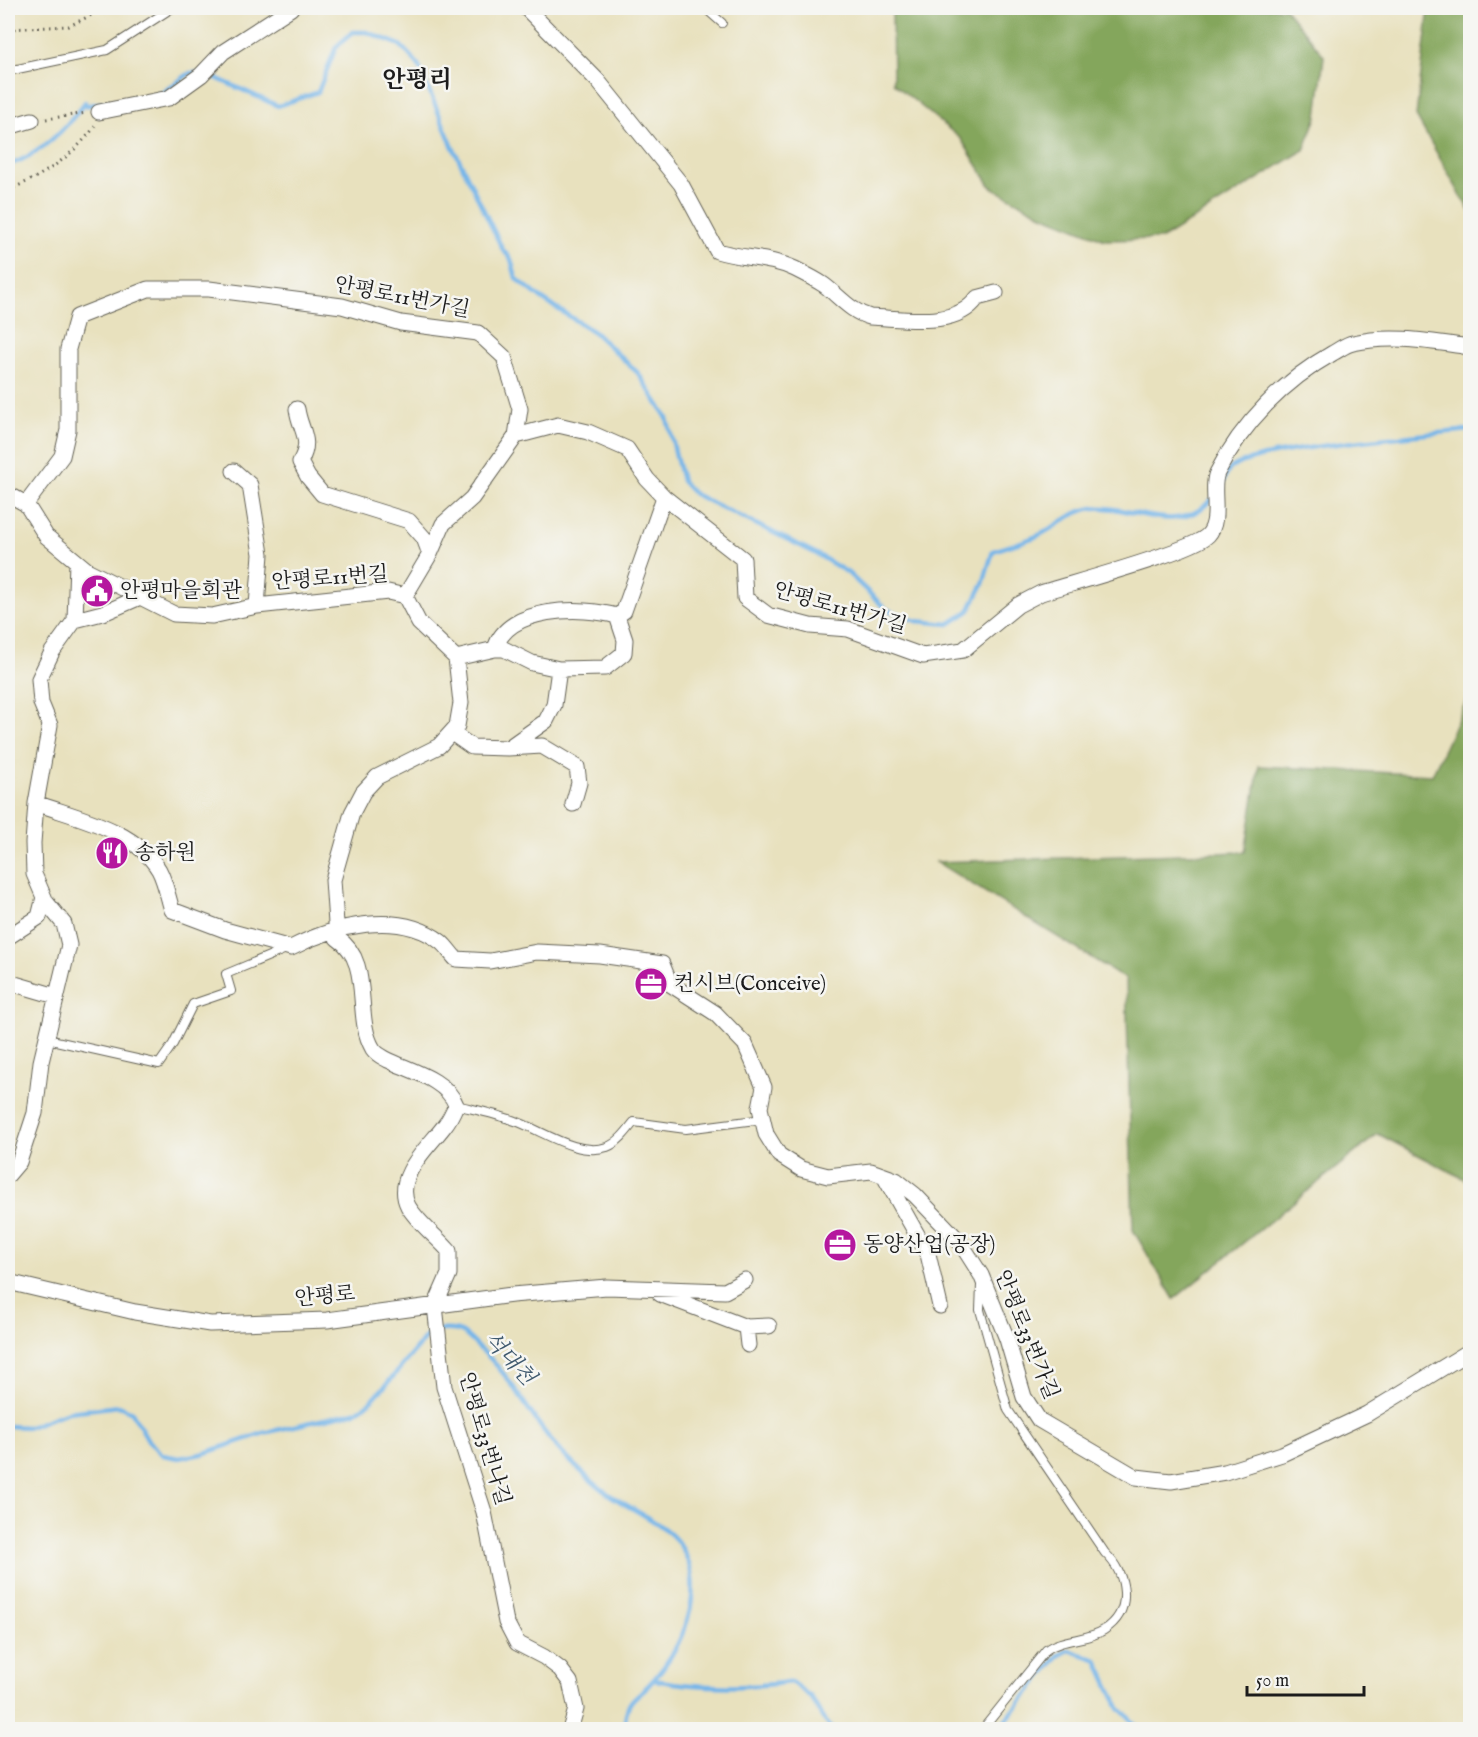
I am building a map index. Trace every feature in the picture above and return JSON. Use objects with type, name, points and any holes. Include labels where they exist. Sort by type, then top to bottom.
[{"type":"street","points":[[102,112],[169,98],[204,72],[223,52],[291,8]]},
{"type":"street","points":[[526,8],[598,81],[681,184],[717,251],[736,257],[767,259],[793,268],[823,284],[861,315],[870,317],[950,317],[970,309],[977,298],[996,294]]},
{"type":"street","points":[[8,127],[32,120]]},
{"type":"street","name":"안평로11번가길","points":[[26,504],[62,456],[68,430],[68,349],[77,317],[148,289],[209,289],[342,306],[401,323],[478,333],[504,357],[520,409],[516,436],[558,425],[588,432],[627,449],[647,479],[664,497],[743,559],[745,598],[768,615],[810,626],[848,629],[923,656],[963,650],[1018,605],[1041,593],[1186,547],[1209,535],[1214,520],[1216,475],[1244,432],[1277,392],[1308,367],[1352,343],[1409,339],[1470,347]]},
{"type":"street","points":[[297,409],[299,424],[307,437],[305,453],[300,462],[308,477],[322,494],[409,521],[424,538],[430,554]]},
{"type":"street","name":"안평로11번길","points":[[405,596],[430,554],[443,524],[472,498],[516,436]]},
{"type":"street","name":"안평로11번길","points":[[234,471],[250,484],[261,554],[257,606]]},
{"type":"street","name":"안평로11번길","points":[[8,494],[26,504],[46,536],[87,570],[138,598],[174,614],[192,617],[212,616],[257,606],[388,592],[405,596],[419,623],[456,658]]},
{"type":"street","points":[[617,616],[624,611],[664,497]]},
{"type":"street","points":[[8,1175],[19,1162],[35,1113],[41,1062],[69,945],[64,924],[44,897],[34,874],[36,803],[50,725],[41,703],[39,679],[52,652],[75,620],[77,562]]},
{"type":"street","points":[[75,620],[105,612],[138,598]]},
{"type":"street","points":[[495,649],[498,637],[511,624],[539,613],[605,612],[617,616]]},
{"type":"street","points":[[456,1105],[446,1088],[375,1053],[367,1037],[360,976],[348,945],[337,938],[333,880],[352,813],[363,792],[377,777],[439,746],[457,726],[461,703],[456,658],[504,649],[532,663],[559,669],[606,668],[624,653],[625,640],[617,616]]},
{"type":"street","points":[[508,748],[546,721],[554,705],[559,669]]},
{"type":"street","points":[[452,733],[472,747],[542,746],[577,767],[579,783],[573,804]]},
{"type":"street","points":[[36,803],[110,830],[143,852],[159,871],[172,910],[225,930],[291,948],[317,934],[337,929]]},
{"type":"street","points":[[8,937],[39,917],[44,897]]},
{"type":"street","name":"안평로33번가길","points":[[337,929],[375,923],[416,929],[440,942],[456,959],[490,961],[537,952],[600,955],[662,964],[670,984],[714,1013],[745,1044],[764,1087],[760,1108],[766,1134],[779,1155],[801,1169],[828,1176],[871,1171],[896,1180],[934,1213],[960,1242],[981,1275],[1007,1340],[1024,1397],[1039,1420],[1136,1477],[1171,1481],[1225,1472],[1282,1454],[1367,1414],[1470,1351]]},
{"type":"street","points":[[8,982],[56,996]]},
{"type":"street","name":"안평로33번나길","points":[[456,1105],[447,1124],[423,1153],[405,1184],[409,1207],[449,1251],[448,1274],[435,1306],[444,1387],[484,1512],[506,1622],[517,1642],[560,1669],[570,1682],[576,1709],[570,1730]]},
{"type":"street","points":[[884,1176],[928,1254],[940,1306]]},
{"type":"street","points":[[649,1290],[725,1291],[745,1280]]},
{"type":"street","name":"안평로","points":[[8,1281],[135,1312],[210,1324],[327,1320],[512,1295],[607,1287],[649,1290]]},
{"type":"street","points":[[649,1290],[746,1327],[770,1326]]},
{"type":"street","points":[[746,1327],[748,1345]]},
{"type":"lane","points":[[8,72],[107,50],[172,8]]},
{"type":"lane","points":[[705,8],[722,23]]},
{"type":"lane","points":[[47,1039],[159,1064],[173,1044],[193,1004],[231,991],[226,974],[291,948]]},
{"type":"lane","points":[[456,1105],[514,1121],[568,1144],[591,1148],[605,1148],[614,1144],[634,1122],[686,1129],[763,1119]]},
{"type":"lane","points":[[981,1275],[980,1310],[1008,1410],[1105,1553],[1114,1561],[1121,1573],[1125,1597],[1115,1618],[1104,1630],[1076,1641],[1052,1645],[1046,1650],[1013,1688],[998,1714],[982,1730]]},
{"type":"path","points":[[8,29],[69,26],[106,8]]},
{"type":"path","points":[[32,120],[102,112]]},
{"type":"path","points":[[8,190],[38,178],[64,159],[84,141],[102,112]]},
{"type":"green space","points":[[892,8],[1285,8],[1324,56],[1317,117],[1304,150],[1162,239],[1105,240],[1040,214],[991,187],[961,139],[893,83]]},
{"type":"green space","points":[[1429,8],[1470,8],[1470,212],[1416,116]]},
{"type":"green space","points":[[1470,693],[1470,1182],[1378,1134],[1174,1299],[1133,1230],[1126,979],[936,862],[1245,852],[1259,766],[1432,775]]},
{"type":"waterway","points":[[207,74],[278,106],[318,92],[336,47],[353,32],[367,32],[400,45],[418,64],[452,145],[503,250],[511,259],[516,278],[542,299],[594,332],[638,373],[667,418],[682,481],[694,494],[815,553],[848,573],[886,609],[916,621],[949,624],[969,611],[983,584],[993,551],[1040,535],[1070,517],[1094,508],[1109,508],[1169,518],[1183,517],[1197,511],[1211,500]]},
{"type":"waterway","points":[[160,94],[190,73],[196,73]]},
{"type":"waterway","points":[[8,165],[31,155],[51,140],[70,122],[85,102]]},
{"type":"waterway","points":[[82,106],[113,102]]},
{"type":"waterway","points":[[1220,489],[1230,469],[1245,461],[1305,448],[1470,430]]},
{"type":"waterway","name":"석대천","points":[[8,1426],[29,1427],[68,1412],[119,1406],[132,1412],[149,1442],[163,1455],[179,1458],[202,1454],[264,1433],[355,1412],[370,1402],[386,1385],[430,1332],[442,1330],[461,1332],[503,1373],[556,1447],[605,1492],[666,1530],[683,1550],[689,1562],[692,1578],[691,1605],[683,1632],[663,1668],[630,1703],[624,1730]]},
{"type":"waterway","points":[[998,1730],[1058,1656],[1069,1650],[1097,1660],[1119,1708],[1141,1730]]},
{"type":"waterway","points":[[654,1680],[688,1685],[722,1686],[791,1682],[811,1697],[822,1717],[833,1730]]},
{"type":"place","name":"안평마을회관","points":[[97,591]]},
{"type":"place","name":"송하원","points":[[112,853]]},
{"type":"place","name":"컨시브(Conceive)","points":[[651,984]]},
{"type":"place","name":"동양산업(공장)","points":[[840,1245]]},
{"type":"district","name":"안평리","points":[[417,80]]}]
